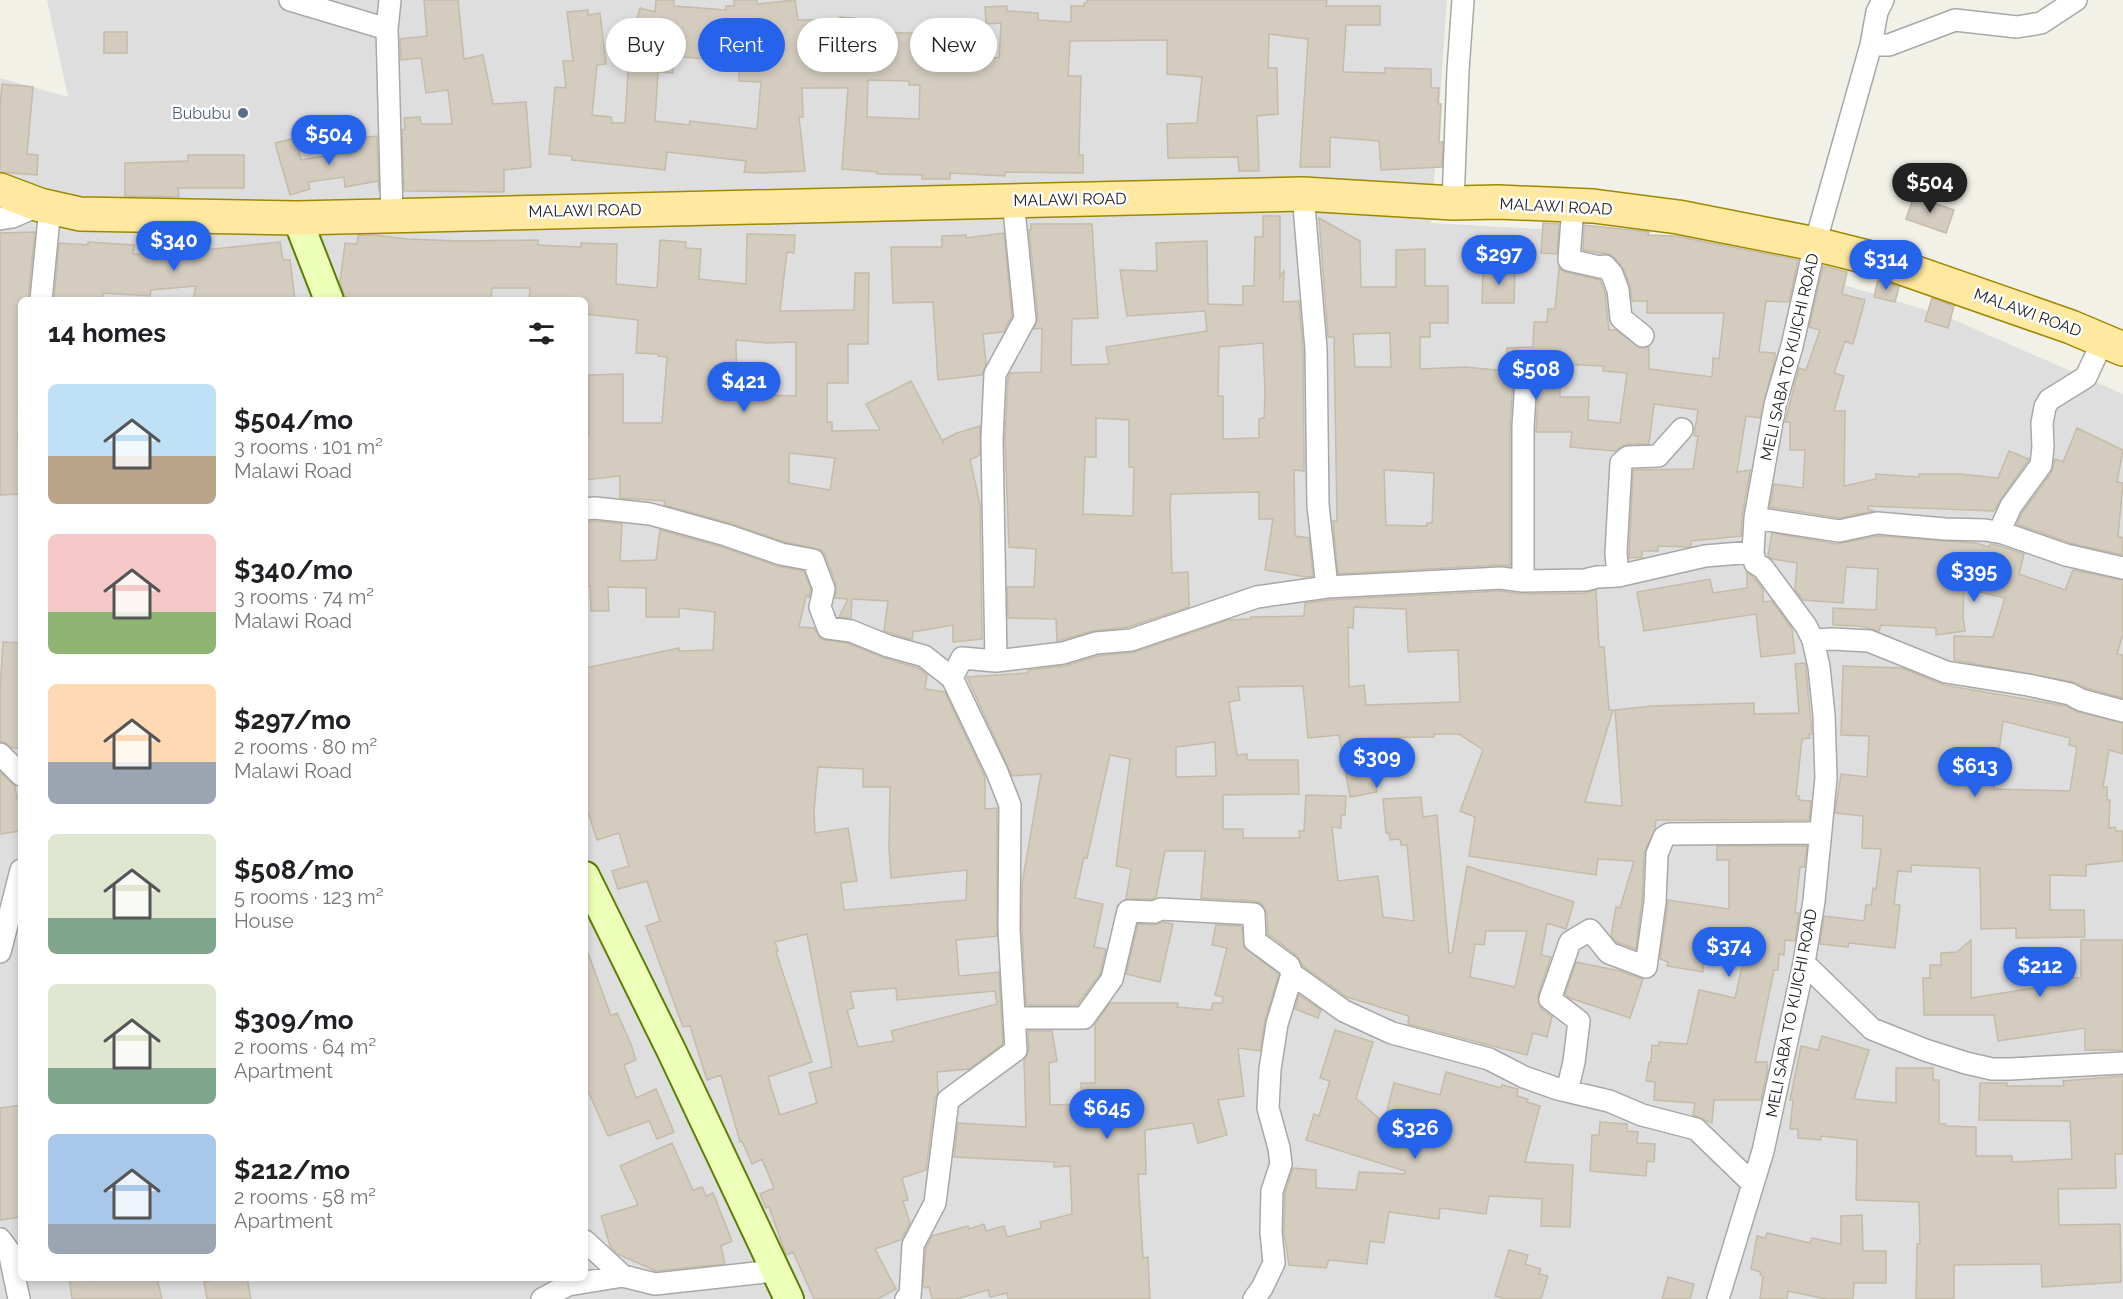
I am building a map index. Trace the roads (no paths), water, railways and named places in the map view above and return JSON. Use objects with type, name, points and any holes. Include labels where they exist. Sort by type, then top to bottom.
[{"type":"main road","name":"MALAWI ROAD","points":[[0,190],[45,206],[80,214],[297,218],[1303,194],[1453,203],[1573,205],[1678,217],[1815,244],[1879,260],[1941,280],[2113,345]]},
{"type":"street","points":[[290,0],[387,29]]},
{"type":"street","points":[[390,0],[387,29],[392,215]]},
{"type":"street","points":[[1453,203],[1463,0]]},
{"type":"street","name":"MELI SABA TO KIJICHI ROAD","points":[[1718,1299],[1770,1122],[1804,963],[1814,901],[1827,759],[1819,667],[1813,640],[1806,626],[1763,568],[1755,563],[1753,552],[1755,518],[1773,414],[1795,337],[1815,244],[1871,45],[1877,12],[1883,0]]},
{"type":"street","points":[[1871,45],[1889,45],[1955,20],[2017,27],[2041,23],[2076,0]]},
{"type":"street","points":[[1303,194],[1316,349],[1318,505],[1327,587]]},
{"type":"street","points":[[996,660],[992,439],[995,374],[1024,319],[1013,200]]},
{"type":"street","points":[[1573,205],[1569,260],[1600,267],[1605,266],[1612,274],[1618,290],[1621,318],[1643,336]]},
{"type":"street","points":[[0,219],[45,206],[40,297]]},
{"type":"street","points":[[297,218],[328,297]]},
{"type":"street","points":[[1999,532],[2011,506],[2041,465],[2042,423],[2049,400],[2086,377],[2113,345]]},
{"type":"street","points":[[1523,581],[1523,427],[1526,380]]},
{"type":"street","points":[[1618,576],[1616,553],[1621,463],[1629,457],[1659,456],[1682,429]]},
{"type":"street","points":[[588,509],[650,514],[782,554],[813,560],[824,589],[820,607],[828,628],[851,631],[888,646],[924,656],[951,678],[997,772],[1010,805],[1009,929],[1016,1050],[948,1100],[934,1203],[913,1245],[910,1297],[906,1299]]},
{"type":"street","points":[[1755,518],[1839,531],[1877,523],[1999,532],[2066,555],[2123,568]]},
{"type":"street","points":[[951,678],[962,657],[996,660],[1063,652],[1096,643],[1131,640],[1257,597],[1327,587],[1501,578],[1523,581],[1585,580],[1618,576],[1705,556],[1753,552]]},
{"type":"street","points":[[1813,640],[1869,641],[1946,672],[2070,694],[2081,700],[2123,711]]},
{"type":"street","points":[[0,753],[18,772]]},
{"type":"street","points":[[1567,1091],[1574,1062],[1579,1021],[1550,999],[1570,942],[1590,930],[1609,953],[1646,967],[1656,902],[1658,854],[1664,837],[1670,834],[1737,833],[1810,833],[1820,836]]},
{"type":"street","points":[[0,952],[18,882]]},
{"type":"street","points":[[588,882],[672,1052],[789,1299]]},
{"type":"street","points":[[1014,1018],[1084,1018],[1112,979],[1128,910],[1154,912],[1161,909],[1254,914],[1255,941],[1289,966],[1292,974],[1344,1011],[1392,1033],[1489,1059],[1524,1077],[1609,1101],[1642,1116],[1696,1129],[1752,1183]]},
{"type":"street","points":[[1804,963],[1872,1029],[1955,1060],[1992,1069],[2010,1070],[2123,1064]]},
{"type":"street","points":[[1254,1299],[1270,1274],[1274,1263],[1271,1232],[1272,1191],[1281,1164],[1268,1108],[1269,1078],[1277,1024],[1292,974]]},
{"type":"street","points":[[0,1239],[9,1251],[19,1299]]},
{"type":"street","points":[[588,1244],[623,1276]]},
{"type":"street","points":[[542,1299],[568,1285],[623,1276],[655,1284],[774,1271]]},
{"type":"place","name":"Bububu","points":[[243,113]]}]
